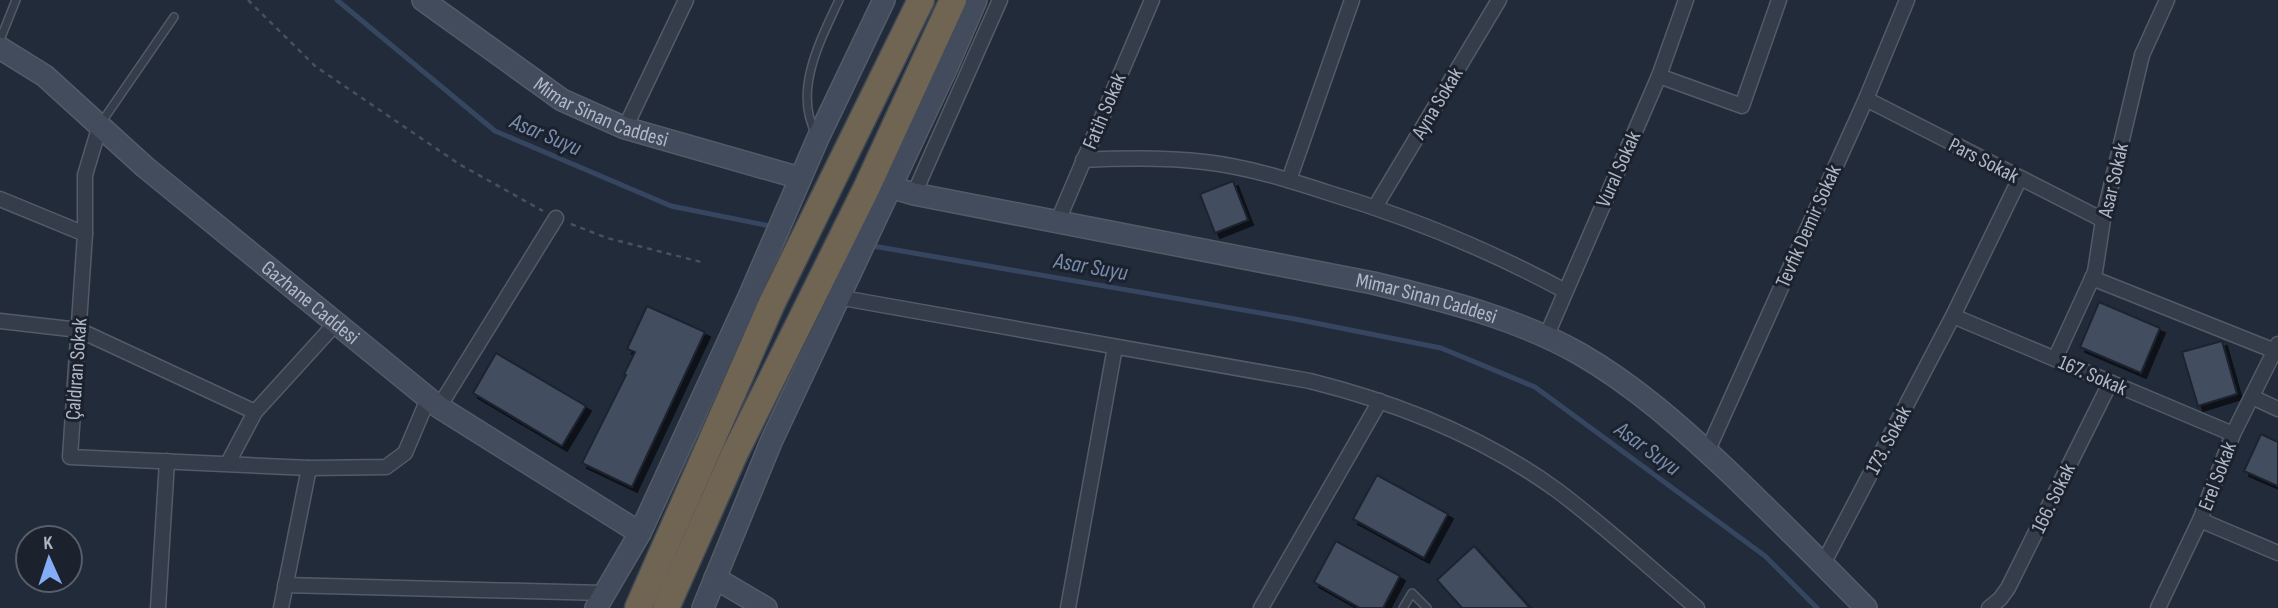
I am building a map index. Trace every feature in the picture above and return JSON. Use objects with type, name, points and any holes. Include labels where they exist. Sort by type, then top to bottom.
[{"type":"highway","points":[[638,608],[760,301],[832,182],[921,0]]},
{"type":"highway","points":[[666,608],[734,455],[807,312],[880,192],[953,0]]},
{"type":"main road","points":[[599,601],[640,533],[760,301],[791,199],[884,0]]},
{"type":"main road","points":[[703,608],[771,442],[840,291],[880,192],[975,0]]},
{"type":"main road","name":"Mimar Sinan Caddesi","points":[[426,1],[562,100],[625,128],[800,178]]},
{"type":"main road","name":"Gazhane Caddesi","points":[[0,48],[45,76],[145,167],[433,403],[640,533]]},
{"type":"main road","name":"Mimar Sinan Caddesi","points":[[880,192],[914,194],[1373,283],[1437,299],[1546,337],[1622,379],[1707,452],[1866,608]]},
{"type":"main road","points":[[715,578],[766,608]]},
{"type":"street","points":[[625,128],[687,0]]},
{"type":"street","points":[[914,194],[1000,0]]},
{"type":"street","name":"Fatih Sokak","points":[[1057,223],[1152,0]]},
{"type":"street","points":[[1289,180],[1352,0]]},
{"type":"street","name":"Ayna Sokak","points":[[1375,207],[1499,0]]},
{"type":"street","name":"Vural Sokak","points":[[1546,337],[1660,76],[1686,0]]},
{"type":"street","points":[[1660,76],[1742,106],[1779,0]]},
{"type":"street","name":"Tevfik Demir Sokak","points":[[1707,452],[1866,99],[1907,0]]},
{"type":"street","name":"Asar Sokak","points":[[2055,359],[2092,278],[2142,55],[2167,0]]},
{"type":"street","name":"Pars Sokak","points":[[1866,99],[2103,220]]},
{"type":"street","name":"Çaldıran Sokak","points":[[100,125],[85,175],[85,234],[70,457],[309,468],[386,467],[405,453],[433,403],[556,218]]},
{"type":"street","points":[[1083,160],[1170,159],[1218,164],[1289,180],[1375,207],[1465,241],[1565,291]]},
{"type":"street","name":"173. Sokak","points":[[1823,564],[1953,316],[2020,178]]},
{"type":"street","points":[[0,199],[85,234]]},
{"type":"street","points":[[2092,278],[2276,347]]},
{"type":"street","points":[[840,291],[1115,347],[1310,381],[1380,401],[1450,428],[1529,472],[1559,492],[1697,608]]},
{"type":"street","name":"167. Sokak","points":[[1953,316],[2233,434]]},
{"type":"street","points":[[0,321],[79,330],[255,412]]},
{"type":"street","points":[[228,464],[255,412],[336,323]]},
{"type":"street","points":[[1068,608],[1115,347]]},
{"type":"street","name":"Erel Sokak","points":[[2158,608],[2200,520],[2233,434],[2276,347]]},
{"type":"street","name":"166. Sokak","points":[[1989,608],[2008,588],[2109,383]]},
{"type":"street","points":[[2252,397],[2278,409]]},
{"type":"street","points":[[1261,608],[1380,401]]},
{"type":"street","points":[[158,608],[167,461]]},
{"type":"street","points":[[281,608],[309,468]]},
{"type":"street","points":[[2200,520],[2278,553]]},
{"type":"street","points":[[285,584],[599,601]]},
{"type":"street","points":[[1672,608],[1684,597]]},
{"type":"lane","points":[[0,40],[16,0]]},
{"type":"lane","points":[[818,138],[806,109],[807,86],[825,31],[839,0]]},
{"type":"lane","points":[[100,125],[174,17]]},
{"type":"lane","points":[[1403,608],[1412,593],[1427,608]]},
{"type":"path","points":[[248,0],[315,66],[459,164],[556,218],[607,238],[701,262]]},
{"type":"building","points":[[1233,181],[1248,220],[1215,233],[1200,194]]},
{"type":"building","points":[[2099,302],[2160,328],[2141,373],[2080,347]]},
{"type":"building","points":[[647,306],[705,332],[632,487],[582,463],[626,375],[624,374],[635,352],[627,349]]},
{"type":"building","points":[[2222,341],[2237,394],[2198,406],[2182,352]]},
{"type":"building","points":[[496,353],[586,406],[562,446],[473,393]]},
{"type":"building","points":[[2261,434],[2278,442],[2278,486],[2244,471]]},
{"type":"building","points":[[1377,475],[1448,514],[1424,558],[1353,519]]},
{"type":"building","points":[[1336,541],[1400,576],[1383,608],[1360,608],[1314,582]]},
{"type":"building","points":[[1474,546],[1530,608],[1462,608],[1437,580]]},
{"type":"waterway","name":"Asar Suyu","points":[[337,0],[495,131],[671,206],[775,227]]},
{"type":"waterway","name":"Asar Suyu","points":[[867,245],[1295,319],[1441,348],[1535,387],[1765,556],[1817,608]]}]
